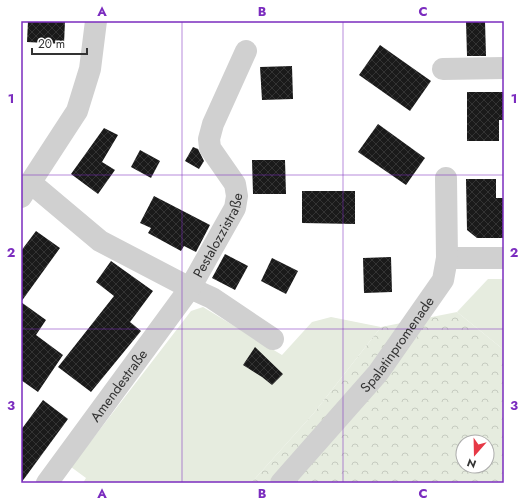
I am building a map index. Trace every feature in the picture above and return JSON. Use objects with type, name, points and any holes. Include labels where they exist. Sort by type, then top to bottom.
[{"type":"street","points":[[26,190],[77,111],[90,69],[96,21]]},
{"type":"street","name":"Pestalozzistraße","points":[[190,288],[235,208],[237,196],[235,184],[210,148],[209,139],[213,124],[246,51]]},
{"type":"street","points":[[443,69],[504,68]]},
{"type":"street","name":"Spalatinpromenade","points":[[281,483],[378,374],[443,280],[447,258],[446,178]]},
{"type":"street","name":"Pestalozzistraße","points":[[26,190],[100,241],[212,298],[273,339]]},
{"type":"street","points":[[447,258],[504,258]]},
{"type":"street","name":"Amendestraße","points":[[47,483],[190,288]]},
{"type":"green space","points":[[488,279],[504,279],[504,350],[457,312]]},
{"type":"green space","points":[[203,307],[282,355],[312,322],[331,317],[381,327],[313,414],[251,483],[83,483],[86,478],[71,467],[191,311]]},
{"type":"green space","points":[[457,312],[504,350],[504,483],[251,483],[313,414],[381,327]]},
{"type":"building","points":[[28,21],[65,21],[64,44],[27,42]]},
{"type":"building","points":[[466,21],[485,21],[486,56],[467,56]]},
{"type":"building","points":[[380,45],[431,81],[410,111],[359,75]]},
{"type":"building","points":[[292,66],[293,99],[262,100],[260,67]]},
{"type":"building","points":[[467,92],[504,92],[504,120],[499,120],[499,141],[467,141]]},
{"type":"building","points":[[378,124],[425,158],[406,185],[358,152]]},
{"type":"building","points":[[104,128],[118,135],[102,162],[115,170],[98,194],[71,174]]},
{"type":"building","points":[[193,147],[198,149],[204,161],[199,169],[185,161]]},
{"type":"building","points":[[140,150],[160,161],[151,178],[131,167]]},
{"type":"building","points":[[252,160],[285,160],[286,194],[253,194]]},
{"type":"building","points":[[466,179],[496,179],[496,198],[504,198],[504,238],[477,238],[467,230]]},
{"type":"building","points":[[302,191],[355,191],[355,224],[302,223]]},
{"type":"building","points":[[154,196],[210,225],[196,252],[184,246],[181,251],[148,233],[151,228],[140,223]]},
{"type":"building","points":[[36,231],[60,248],[21,302],[21,251]]},
{"type":"building","points":[[225,254],[248,266],[235,290],[212,278]]},
{"type":"building","points":[[391,257],[392,292],[364,293],[363,258]]},
{"type":"building","points":[[272,258],[298,271],[286,294],[261,281]]},
{"type":"building","points":[[111,261],[153,291],[130,322],[141,331],[91,392],[58,367],[114,296],[96,282]]},
{"type":"building","points":[[21,302],[46,320],[36,335],[63,355],[38,392],[21,380]]},
{"type":"building","points":[[255,347],[283,374],[272,385],[243,365]]},
{"type":"building","points":[[43,400],[68,419],[21,483],[21,430]]}]
